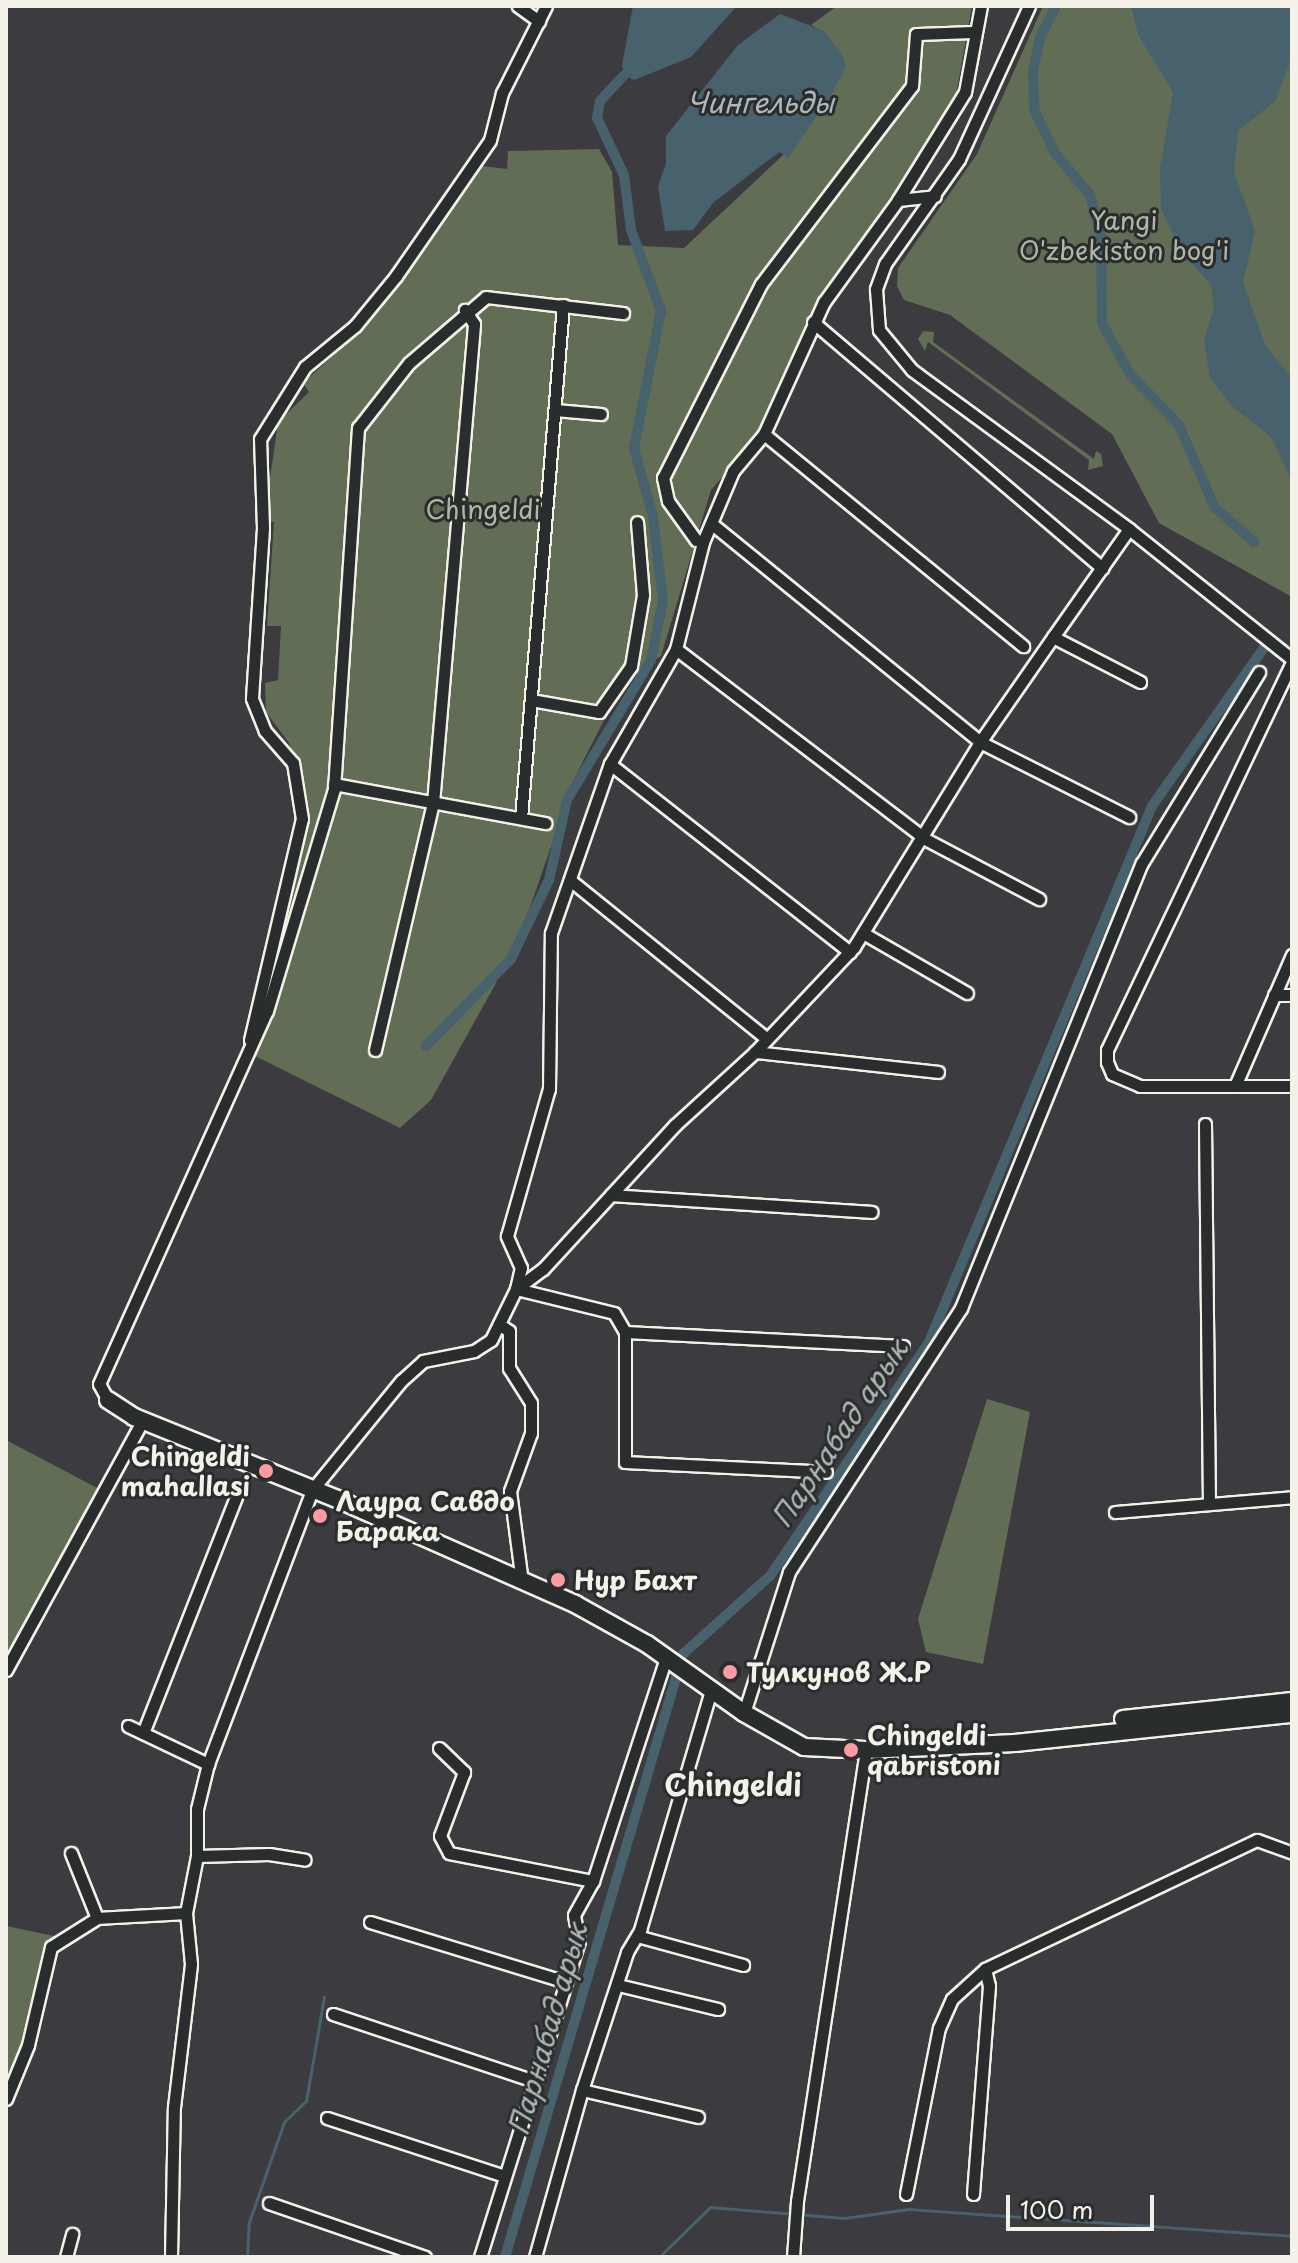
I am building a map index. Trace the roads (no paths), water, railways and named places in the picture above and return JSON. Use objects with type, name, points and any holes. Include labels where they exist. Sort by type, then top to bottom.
[{"type":"main road","points":[[108,1400],[143,1420],[575,1604],[666,1658],[744,1713],[804,1747],[858,1750],[987,1741],[1049,1728],[1292,1701]]},
{"type":"main road","points":[[987,1741],[1015,1743],[1292,1714]]},
{"type":"street","points":[[518,6],[539,21]]},
{"type":"street","points":[[247,1060],[302,819],[293,763],[265,731],[252,698],[263,528],[260,439],[305,367],[355,326],[396,276],[490,140],[502,93],[546,6]]},
{"type":"street","points":[[171,2257],[174,2107],[191,1964],[186,1913],[197,1856],[197,1809],[208,1764],[312,1490],[401,1381],[423,1361],[483,1347],[499,1324],[516,1289],[521,1268],[507,1236],[549,1089],[551,933],[610,764],[676,649],[703,542],[733,471],[764,434],[813,322],[898,200],[965,92],[981,6]]},
{"type":"street","points":[[1029,6],[974,132],[935,196],[885,264],[876,289],[875,314],[885,342],[912,370],[1129,529],[1292,660],[1107,1050],[1112,1074],[1123,1082],[1292,1086]]},
{"type":"street","points":[[703,542],[696,540],[668,501],[663,478],[761,284],[912,86],[916,34],[974,32]]},
{"type":"street","points":[[898,200],[935,196]]},
{"type":"street","points":[[108,1400],[99,1384],[267,1011],[334,784],[358,428],[409,363],[465,310],[500,295],[623,313]]},
{"type":"street","points":[[521,818],[563,305]]},
{"type":"street","points":[[375,1050],[433,803],[474,324],[465,310]]},
{"type":"street","points":[[813,322],[1102,568]]},
{"type":"street","points":[[555,410],[601,414]]},
{"type":"street","points":[[764,434],[1023,646]]},
{"type":"street","points":[[531,700],[599,712],[631,666],[643,595],[637,522]]},
{"type":"street","points":[[712,524],[980,742],[1129,817]]},
{"type":"street","points":[[516,1289],[543,1269],[675,1125],[755,1052],[850,952],[925,839],[980,742],[1129,529]]},
{"type":"street","points":[[1053,637],[1140,682]]},
{"type":"street","points":[[676,649],[925,839],[1039,899]]},
{"type":"street","points":[[744,1713],[789,1572],[961,1308],[1142,863],[1259,672]]},
{"type":"street","points":[[610,764],[850,952]]},
{"type":"street","points":[[334,784],[545,823]]},
{"type":"street","points":[[570,880],[767,1039]]},
{"type":"street","points":[[863,933],[967,993]]},
{"type":"street","points":[[1235,1086],[1292,955]]},
{"type":"street","points":[[1274,995],[1292,995]]},
{"type":"street","points":[[755,1052],[938,1072]]},
{"type":"street","points":[[1205,1124],[1209,1504]]},
{"type":"street","points":[[611,1195],[871,1212]]},
{"type":"street","points":[[516,1289],[614,1313],[625,1332],[625,1462],[826,1472]]},
{"type":"street","points":[[499,1324],[509,1331],[509,1368],[531,1403],[531,1433],[510,1491],[522,1582]]},
{"type":"street","points":[[625,1332],[903,1346]]},
{"type":"street","points":[[6,1670],[143,1420]]},
{"type":"street","points":[[143,1733],[237,1494]]},
{"type":"street","points":[[1115,1512],[1292,1497]]},
{"type":"street","points":[[480,2257],[579,1941],[574,1915],[593,1881],[666,1658]]},
{"type":"street","points":[[535,2257],[582,2090],[637,1936],[711,1691]]},
{"type":"street","points":[[128,1726],[208,1764]]},
{"type":"street","points":[[439,1748],[464,1772],[440,1836],[449,1853],[593,1881]]},
{"type":"street","points":[[793,2257],[794,2220],[858,1750]]},
{"type":"street","points":[[906,2194],[939,2028],[952,1999],[985,1969],[1257,1840],[1292,1853]]},
{"type":"street","points":[[71,1853],[97,1918]]},
{"type":"street","points":[[197,1856],[269,1854],[305,1860]]},
{"type":"street","points":[[6,2099],[28,2045],[51,1947],[97,1918],[186,1913]]},
{"type":"street","points":[[370,1922],[566,1982]]},
{"type":"street","points":[[637,1936],[743,1965]]},
{"type":"street","points":[[973,2194],[989,1986],[985,1969]]},
{"type":"street","points":[[618,1985],[718,2009]]},
{"type":"street","points":[[333,2014],[534,2081]]},
{"type":"street","points":[[582,2090],[698,2117]]},
{"type":"street","points":[[327,2118],[504,2176]]},
{"type":"street","points":[[269,2203],[425,2257]]},
{"type":"street","points":[[66,2257],[72,2234]]},
{"type":"water","name":"Чингельды","points":[[633,6],[737,6],[691,57],[634,80],[624,75],[622,65]]},
{"type":"water","points":[[1131,6],[1292,6],[1289,65],[1275,101],[1238,131],[1234,172],[1255,231],[1243,282],[1265,345],[1292,378],[1292,481],[1271,437],[1232,406],[1210,378],[1204,341],[1214,307],[1211,285],[1183,254],[1161,209],[1160,168],[1173,92],[1138,35]]},
{"type":"water","name":"Чингельды","points":[[780,14],[824,31],[842,54],[846,67],[831,95],[788,158],[780,152],[762,165],[713,203],[693,230],[665,231],[658,187],[666,163],[666,136],[738,45]]},
{"type":"waterway","name":"Парнабад арык","points":[[1056,6],[1040,38],[1033,72],[1034,110],[1055,153],[1090,195],[1101,236],[1102,323],[1130,374],[1179,425],[1215,508],[1254,542]]},
{"type":"waterway","points":[[426,1046],[511,959],[549,880],[567,800],[651,660],[663,601],[653,517],[634,448],[661,311],[631,230],[624,175],[597,118],[600,101],[624,75]]},
{"type":"waterway","name":"Парнабад арык","points":[[505,2257],[683,1654],[770,1576],[929,1342],[1152,806],[1266,645]]},
{"type":"waterway","points":[[247,2257],[249,2222],[284,2122],[306,2101],[324,1997]]},
{"type":"waterway","points":[[659,2257],[710,2207],[845,2218],[908,2209],[1292,2236]]},
{"type":"place","name":"Chingeldi mahallasi","points":[[266,1471]]},
{"type":"place","name":"Лаура Савдо Барака","points":[[320,1516]]},
{"type":"place","name":"Нур Бахт","points":[[558,1580]]},
{"type":"place","name":"Тулкунов Ж.Р","points":[[730,1672]]},
{"type":"place","name":"Chingeldi qabristoni","points":[[851,1750]]},
{"type":"district","name":"Chingeldi","points":[[733,1784]]},
{"type":"park label","name":"Yangi O'zbekiston bog'i","points":[[1124,235]]}]
